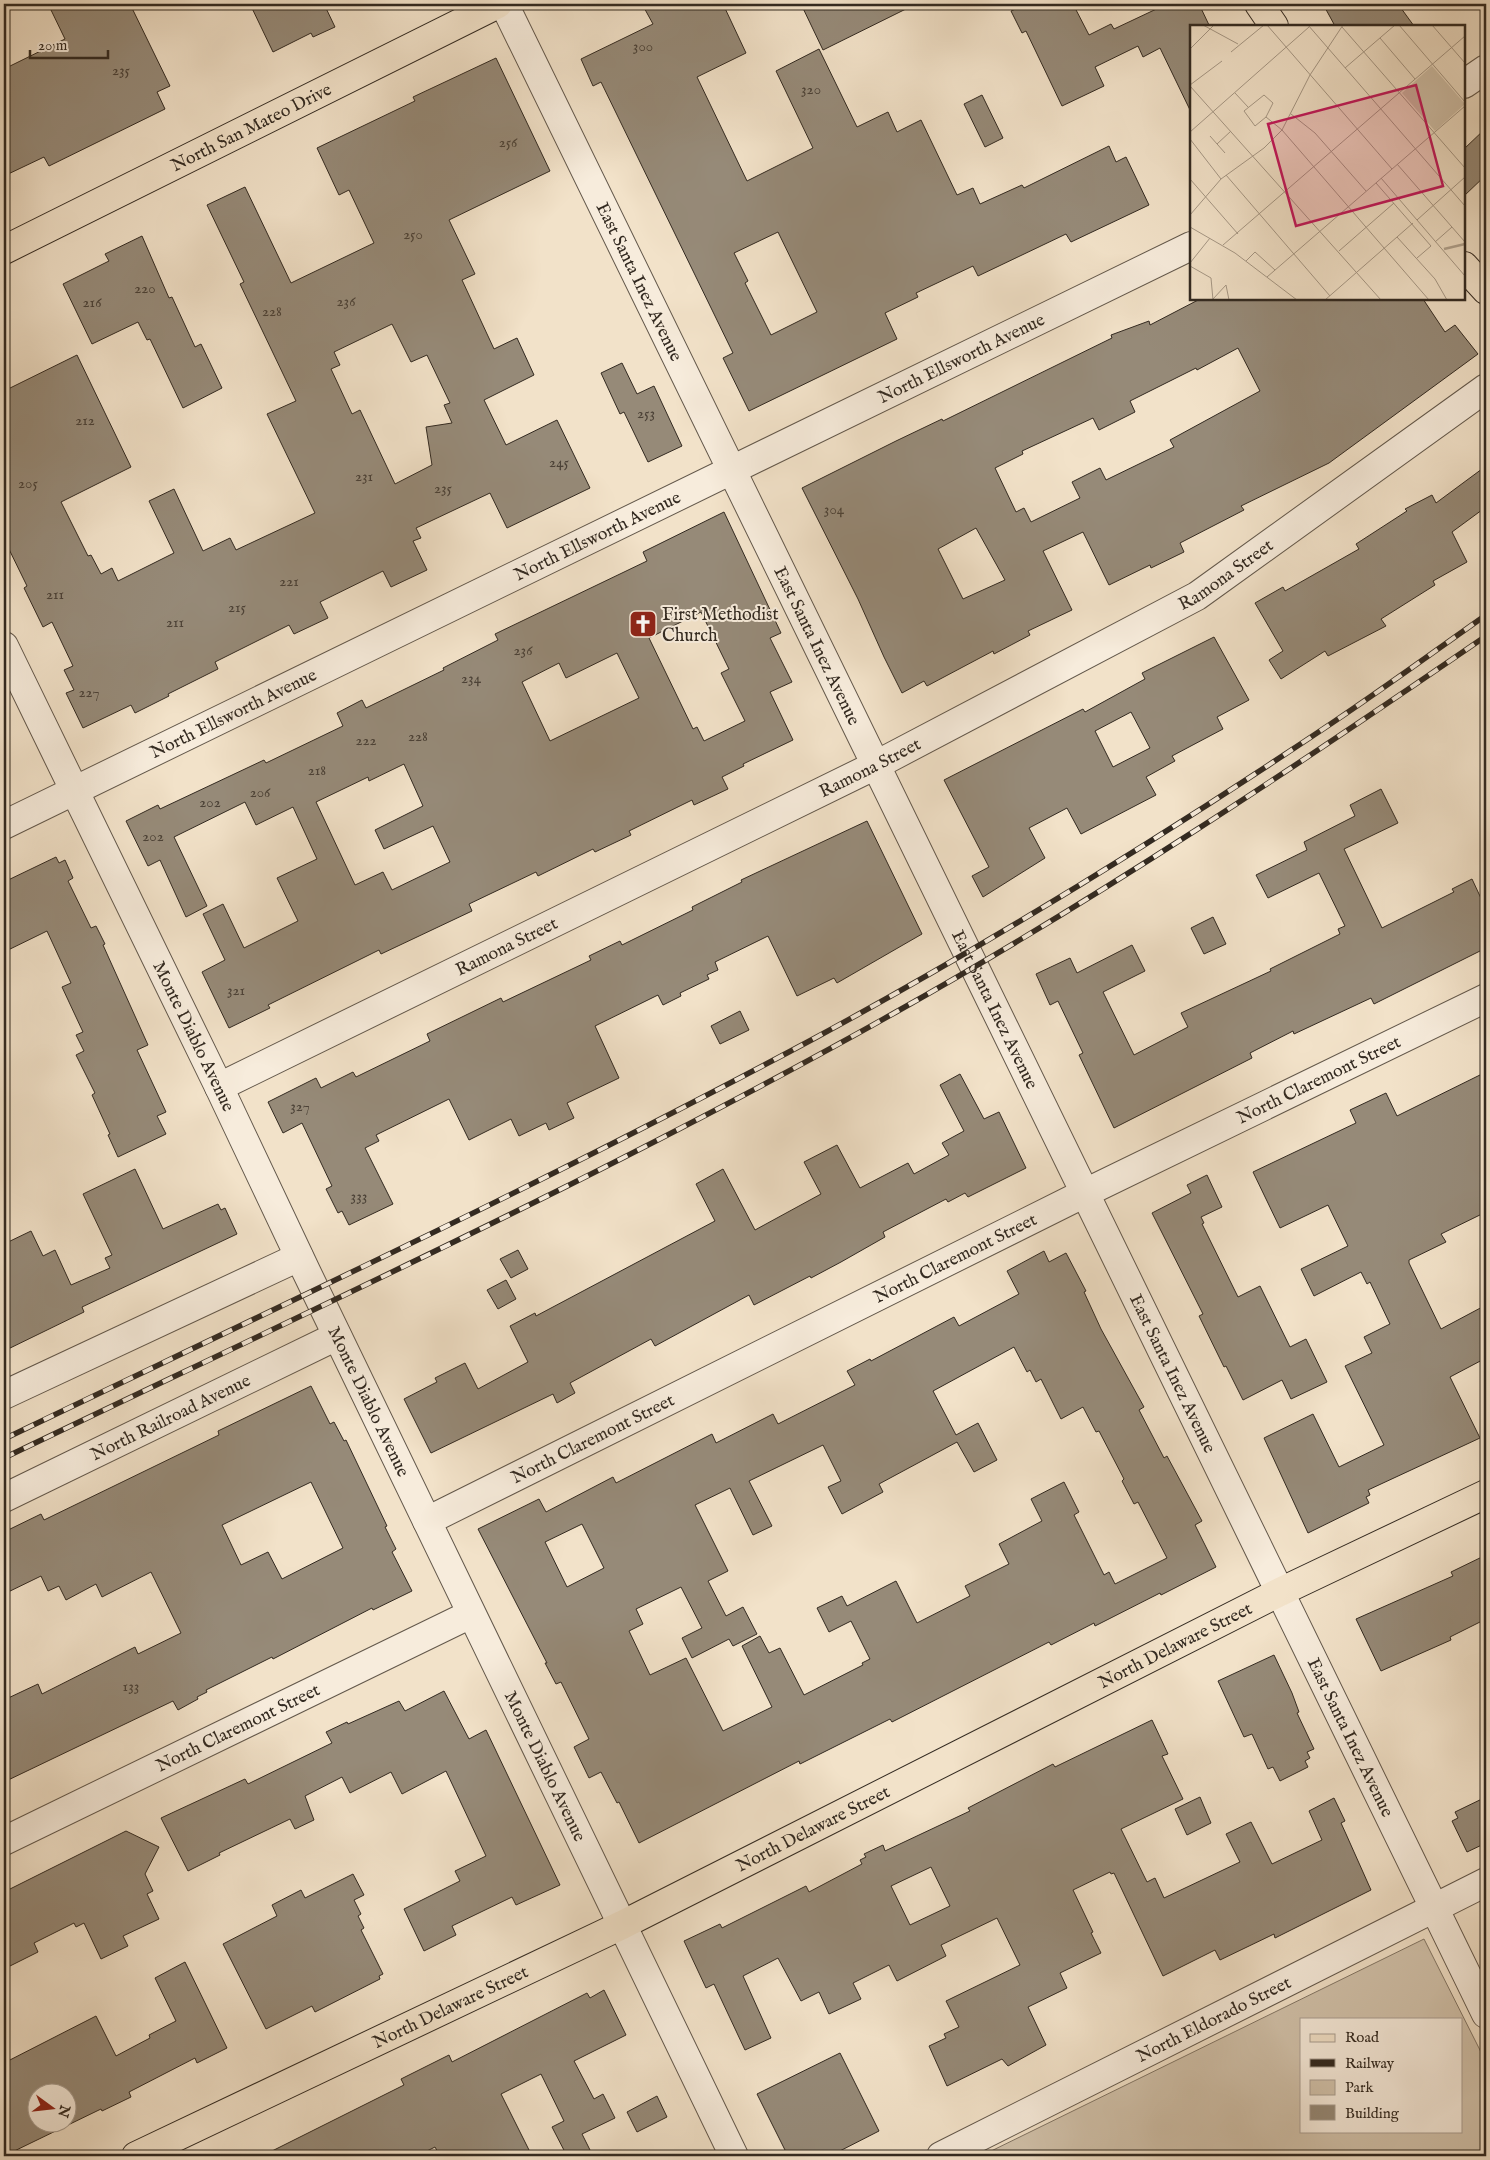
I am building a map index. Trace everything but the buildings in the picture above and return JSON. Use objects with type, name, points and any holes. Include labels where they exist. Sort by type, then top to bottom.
[{"type":"main road","name":"North San Mateo Drive","points":[[4,250],[498,4]]},
{"type":"main road","points":[[1259,4],[1273,25]]},
{"type":"main road","points":[[1465,267],[1486,290]]},
{"type":"main road","name":"North Delaware Street","points":[[136,2156],[622,1925],[1280,1592],[1486,1494]]},
{"type":"street","name":"East Santa Inez Avenue","points":[[504,4],[1486,2014]]},
{"type":"street","points":[[1465,83],[1486,69]]},
{"type":"street","name":"North Ellsworth Avenue","points":[[4,825],[1190,246]]},
{"type":"street","name":"Ramona Street","points":[[219,1087],[876,766],[1197,596],[1486,388]]},
{"type":"street","name":"Monte Diablo Avenue","points":[[4,646],[219,1087],[337,1336],[734,2156]]},
{"type":"street","name":"North Claremont Street","points":[[427,1521],[1085,1193],[1486,998]]},
{"type":"street","points":[[4,1395],[299,1257]]},
{"type":"street","name":"North Railroad Avenue","points":[[4,1498],[337,1336]]},
{"type":"street","name":"North Claremont Street","points":[[4,1841],[471,1614]]},
{"type":"street","name":"North Eldorado Street","points":[[941,2156],[1486,1882]]},
{"type":"green space","points":[[1424,1939],[1486,2062],[1486,2156],[981,2156]]},
{"type":"railway","points":[[4,1439],[513,1193],[614,1143],[815,1038],[947,964],[1142,847],[1351,710],[1486,615]]},
{"type":"railway","points":[[4,1458],[566,1187],[787,1072],[896,1012],[1047,923],[1196,830],[1269,783],[1486,636]]},
{"type":"place","name":"First Methodist Church","points":[[643,624]]}]
